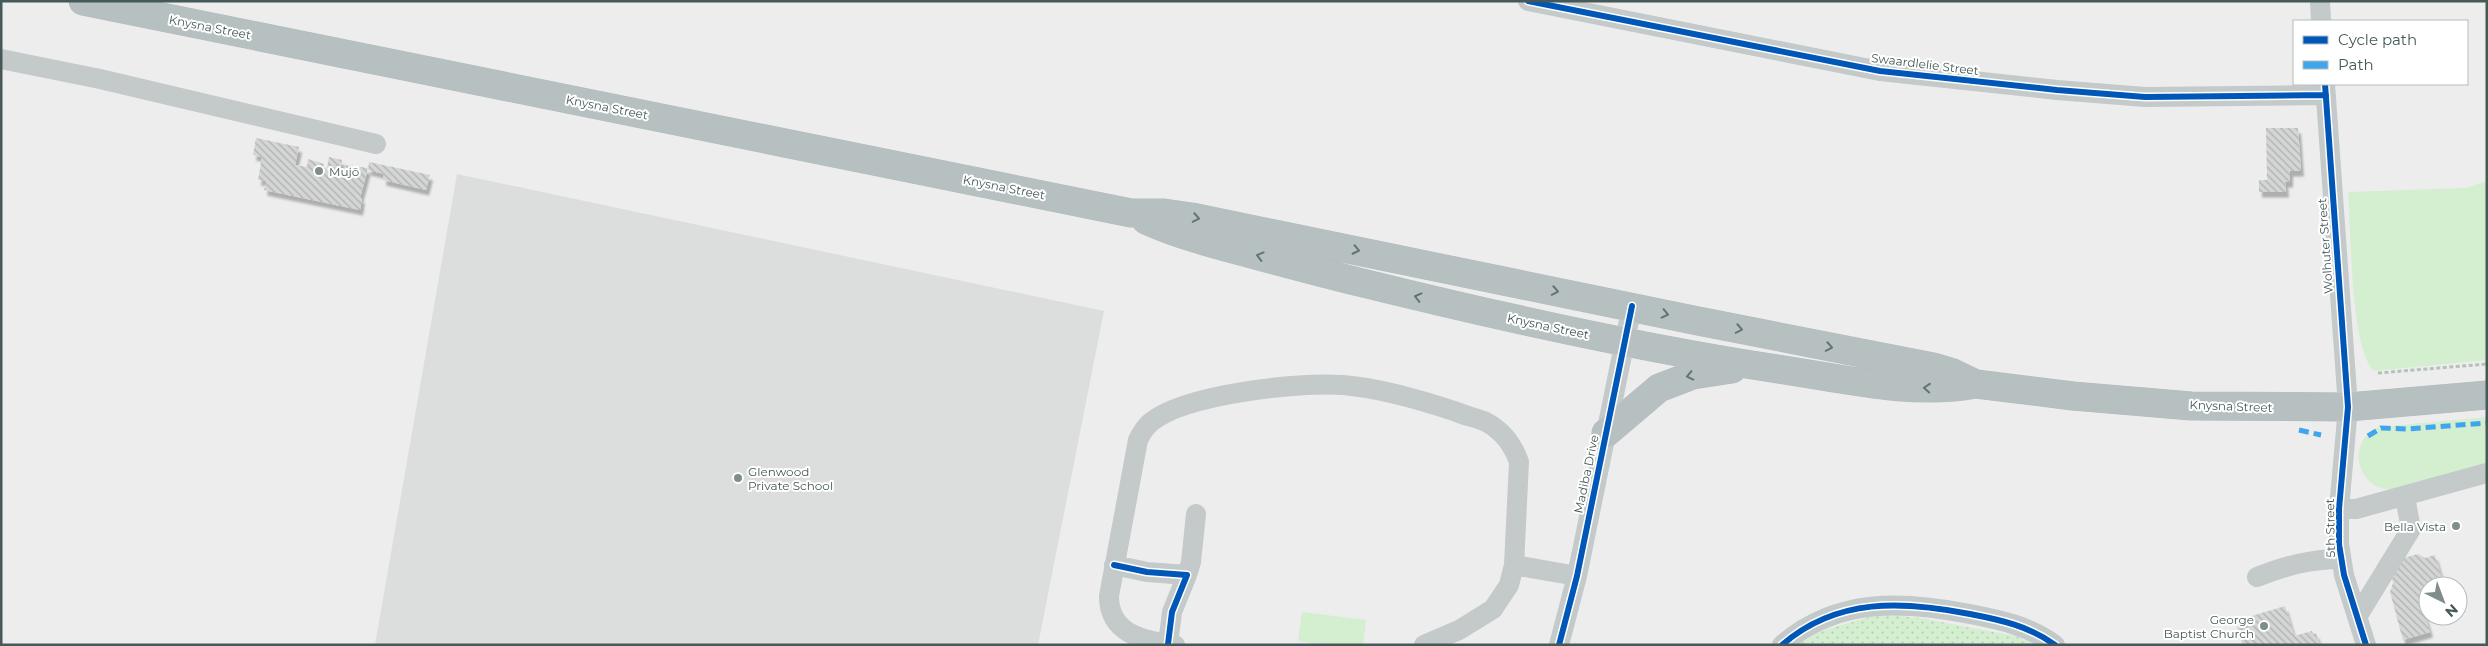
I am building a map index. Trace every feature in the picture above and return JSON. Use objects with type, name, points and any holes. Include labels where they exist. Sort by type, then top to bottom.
[{"type":"highway","name":"Knysna Street","points":[[83,1],[1130,213],[1185,236],[1318,272],[1465,308],[1625,343],[1756,366],[1858,382],[1930,388],[1954,388],[1976,384],[2073,396],[2162,404],[2250,408],[2348,407],[2487,395]]},
{"type":"highway","name":"Knysna Street","points":[[1130,213],[1164,213],[1192,217],[1933,367],[1953,373],[1976,384]]},
{"type":"highway","points":[[1606,433],[1659,388],[1676,380],[1756,366]]},
{"type":"street","name":"Swaardlelie Street","points":[[1528,1],[1880,71],[2057,90],[2145,97],[2326,90]]},
{"type":"street","points":[[2320,1],[2321,20]]},
{"type":"street","points":[[1,59],[109,81],[376,144]]},
{"type":"street","name":"Wolhuter Street","points":[[2326,90],[2348,407]]},
{"type":"street","name":"Madiba Drive","points":[[1559,645],[1577,576],[1632,306]]},
{"type":"street","points":[[1196,514],[1192,562],[1172,612],[1171,644],[1133,635],[1116,621],[1109,610],[1108,596],[1138,440],[1150,423],[1175,410],[1254,390],[1335,385],[1394,394],[1486,422],[1514,446],[1519,462],[1514,565],[1509,585],[1493,609],[1459,630],[1424,645]]},
{"type":"street","name":"5th Street","points":[[2348,407],[2339,509],[2341,559],[2366,645]]},
{"type":"street","points":[[2339,509],[2356,509],[2487,473]]},
{"type":"street","points":[[2357,616],[2411,529],[2405,497]]},
{"type":"street","points":[[2257,577],[2284,566],[2316,559],[2341,559]]},
{"type":"street","points":[[1114,565],[1147,572],[1187,575]]},
{"type":"street","points":[[1514,565],[1577,576]]},
{"type":"street","points":[[1782,645],[1808,624],[1839,613],[1878,604],[1943,609],[2013,623],[2042,635],[2055,645]]},
{"type":"path","points":[[2378,373],[2487,364]]},
{"type":"shaded area","name":"Glenwood Private School","points":[[457,174],[1104,311],[1038,645],[375,645]]},
{"type":"green space","points":[[2487,181],[2487,360],[2374,371],[2366,358],[2356,314],[2348,192],[2467,188]]},
{"type":"green space","points":[[2487,417],[2487,463],[2395,489],[2380,488],[2374,485],[2365,477],[2362,471],[2359,459],[2361,444],[2368,434],[2379,427]]},
{"type":"green space","points":[[1302,612],[1366,620],[1363,645],[1325,645],[1298,641]]},
{"type":"green space","points":[[1879,614],[1920,618],[2015,636],[2037,645],[1798,645],[1821,631]]},
{"type":"building","points":[[2266,128],[2298,128],[2301,171],[2290,171],[2290,182],[2285,182],[2286,192],[2259,192],[2259,180],[2267,180]]},
{"type":"building","points":[[256,138],[299,147],[295,165],[307,167],[308,159],[324,164],[322,170],[329,171],[330,168],[327,168],[329,157],[342,160],[340,170],[344,171],[346,165],[368,168],[360,198],[362,198],[360,210],[264,190],[266,181],[258,180],[262,157],[253,155]]},
{"type":"building","points":[[369,162],[430,175],[426,190],[383,180],[384,174],[368,170]]},
{"type":"building","points":[[2418,554],[2425,558],[2435,555],[2441,576],[2418,576],[2418,626],[2428,626],[2430,632],[2403,640],[2390,592],[2393,583],[2392,578],[2404,558]]},
{"type":"building","name":"George Baptist Church","points":[[2285,606],[2294,636],[2312,631],[2313,634],[2316,633],[2320,645],[2243,645],[2235,621]]},
{"type":"marked path","points":[[2368,436],[2381,428],[2407,429],[2487,423]]},
{"type":"marked path","points":[[2299,430],[2321,435]]},
{"type":"cycle path","points":[[1528,1],[1880,71],[2057,90],[2145,97],[2326,95]]},
{"type":"cycle path","points":[[2325,85],[2348,407],[2339,509],[2339,544],[2344,575],[2366,645]]},
{"type":"cycle path","points":[[1559,645],[1577,576],[1632,306]]},
{"type":"cycle path","points":[[1114,565],[1147,572],[1187,575],[1172,612],[1168,644]]},
{"type":"cycle path","points":[[1782,645],[1803,629],[1825,618],[1848,611],[1896,605],[1945,610],[1993,619],[2025,628],[2055,645]]},
{"type":"place","name":"Mujō","points":[[319,171]]},
{"type":"place","name":"Glenwood Private School","points":[[738,478]]},
{"type":"place","name":"Bella Vista","points":[[2456,526]]},
{"type":"place","name":"George Baptist Church","points":[[2264,626]]}]
